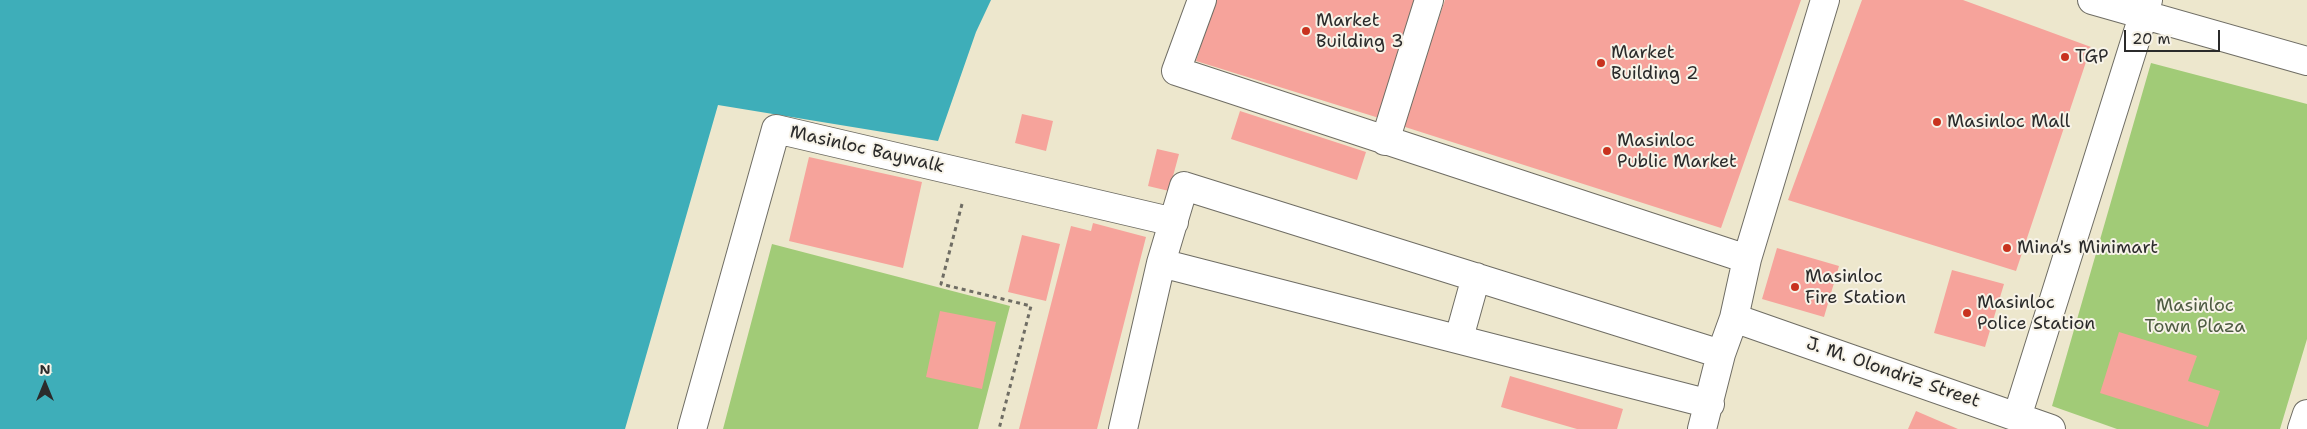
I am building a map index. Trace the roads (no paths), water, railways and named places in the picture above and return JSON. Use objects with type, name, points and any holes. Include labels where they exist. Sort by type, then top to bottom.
[{"type":"street","points":[[1202,0],[1176,71],[1747,259]]},
{"type":"street","points":[[1385,141],[1429,0]]},
{"type":"street","points":[[1161,263],[1459,338],[1706,416],[1722,354],[1734,318],[1747,259],[1824,0]]},
{"type":"street","points":[[2092,0],[2146,8],[2307,61]]},
{"type":"street","points":[[2017,417],[2146,8]]},
{"type":"street","name":"Masinloc Baywalk","points":[[692,429],[776,129],[1174,222]]},
{"type":"street","points":[[1123,429],[1161,263],[1184,186],[1722,354]]},
{"type":"street","points":[[1459,338],[1476,277]]},
{"type":"street","name":"J. M. Olondriz Street","points":[[1734,318],[2051,429]]},
{"type":"street","points":[[2302,429],[2307,414]]},
{"type":"water","points":[[0,0],[991,0],[976,32],[938,141],[718,105],[625,429],[0,429]]},
{"type":"place","name":"Market Building 3","points":[[1306,31]]},
{"type":"place","name":"TGP","points":[[2065,57]]},
{"type":"place","name":"Market Building 2","points":[[1601,63]]},
{"type":"place","name":"Masinloc Mall","points":[[1937,122]]},
{"type":"place","name":"Masinloc Public Market","points":[[1607,151]]},
{"type":"place","name":"Mina's Minimart","points":[[2007,248]]},
{"type":"place","name":"Masinloc Fire Station","points":[[1795,287]]},
{"type":"place","name":"Masinloc Police Station","points":[[1967,313]]},
{"type":"park label","name":"Masinloc Town Plaza","points":[[2195,316]]}]
